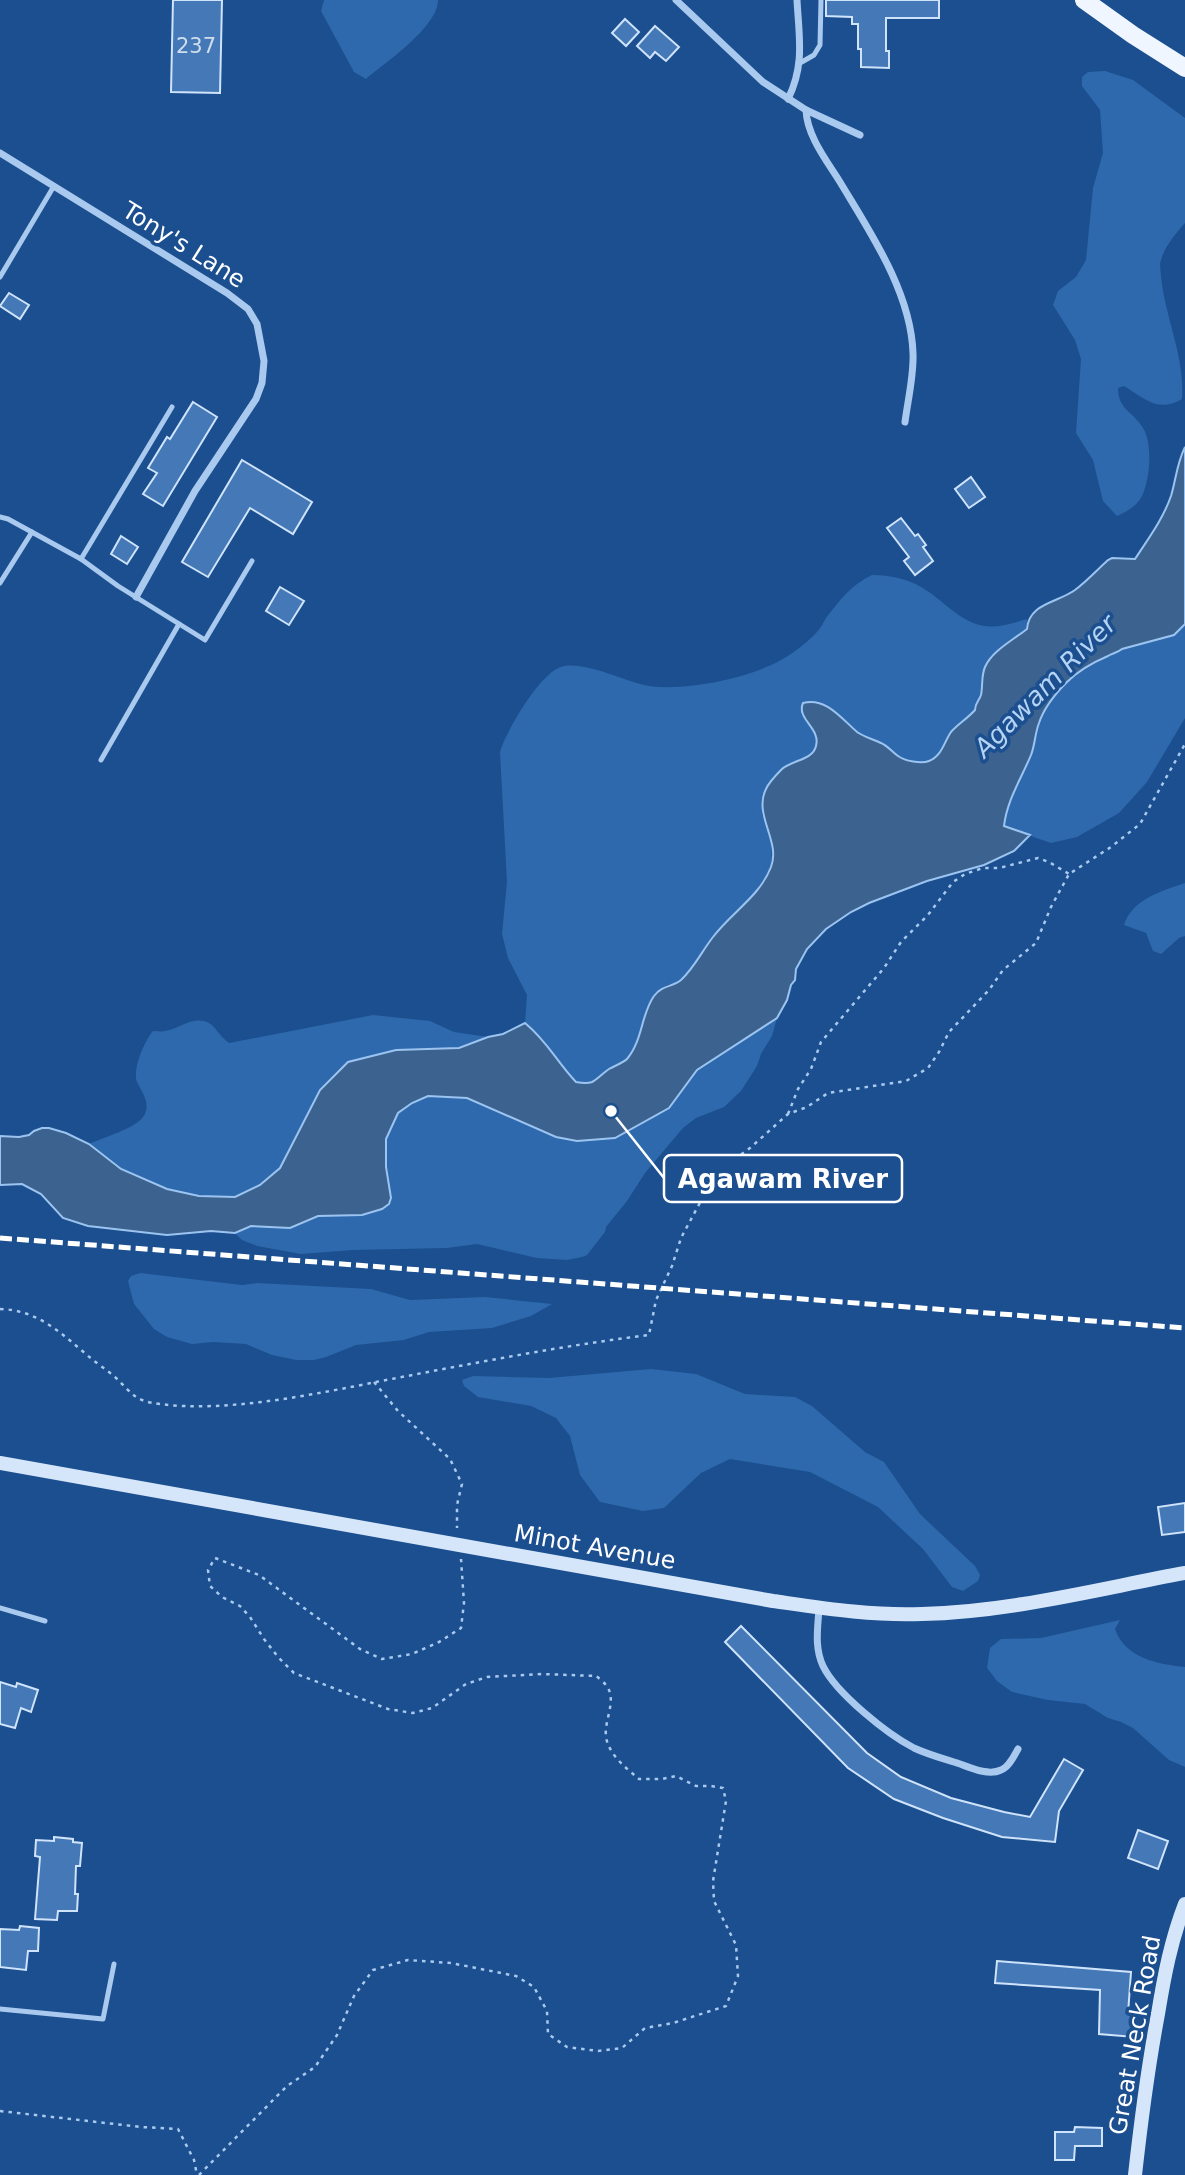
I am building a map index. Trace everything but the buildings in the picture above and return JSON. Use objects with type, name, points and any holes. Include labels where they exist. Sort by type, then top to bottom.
[{"type":"main road","points":[[1084,0],[1185,68]]},
{"type":"main road","name":"Minot Avenue","points":[[0,1463],[819,1608],[882,1614],[964,1612],[1185,1573]]},
{"type":"main road","name":"Great Neck Road","points":[[1135,2175],[1161,1994],[1172,1943],[1185,1904]]},
{"type":"street","points":[[676,0],[749,70],[788,99],[860,135]]},
{"type":"street","points":[[788,99],[796,83],[800,63],[797,0]]},
{"type":"street","points":[[806,110],[816,141],[876,242],[907,315],[912,338],[913,364],[905,422]]},
{"type":"street","name":"Tony's Lane","points":[[0,153],[228,292],[253,315],[261,335],[264,372],[256,399],[195,491],[136,597]]},
{"type":"street","points":[[819,1608],[817,1646],[827,1674],[848,1698],[894,1735],[921,1751],[984,1771],[1002,1770],[1018,1749]]},
{"type":"lane","points":[[800,63],[814,55],[820,46],[821,0]]},
{"type":"lane","points":[[0,277],[54,186]]},
{"type":"lane","points":[[81,559],[172,407]]},
{"type":"lane","points":[[0,517],[81,559],[118,586],[205,640],[252,561]]},
{"type":"lane","points":[[0,583],[32,532]]},
{"type":"lane","points":[[101,760],[179,624]]},
{"type":"lane","points":[[0,1608],[45,1621]]},
{"type":"lane","points":[[0,2009],[103,2019],[114,1964]]},
{"type":"path","points":[[0,1309],[38,1317],[56,1328],[134,1397],[158,1404],[188,1406],[233,1404],[324,1392],[541,1350],[649,1335],[656,1300],[672,1266],[681,1238],[703,1197],[725,1166],[789,1114],[807,1107],[828,1093],[906,1081],[928,1068],[949,1032],[989,990],[1003,970],[1036,943],[1069,874],[1111,847],[1140,824],[1185,744]]},
{"type":"path","points":[[789,1114],[821,1042],[953,882],[965,874],[983,868],[999,868],[1038,858],[1069,874]]},
{"type":"path","points":[[198,2175],[287,2086],[315,2067],[337,2035],[354,1996],[373,1970],[408,1960],[451,1963],[516,1976],[534,1987],[541,1999],[547,2011],[548,2034],[567,2047],[598,2051],[622,2048],[645,2028],[726,2006],[738,1976],[736,1945],[714,1901],[713,1881],[726,1801],[723,1788],[696,1786],[676,1776],[639,1779],[613,1753],[606,1738],[610,1705],[608,1688],[596,1676],[542,1674],[488,1677],[466,1684],[432,1708],[413,1713],[388,1709],[294,1672],[264,1639],[245,1611],[210,1586],[208,1570],[215,1558],[259,1575],[360,1650],[382,1659],[412,1654],[461,1628],[464,1603],[457,1506],[462,1484],[450,1460],[398,1411],[374,1382]]},
{"type":"path","points":[[0,2111],[178,2129],[194,2160],[198,2175]]},
{"type":"shaded area","points":[[324,0],[438,0],[430,21],[420,32],[398,54],[366,79],[354,72],[321,11]]},
{"type":"shaded area","points":[[1105,71],[1133,80],[1185,118],[1185,223],[1168,245],[1160,262],[1163,292],[1181,368],[1182,399],[1166,405],[1152,403],[1124,386],[1118,388],[1120,401],[1139,422],[1146,435],[1149,462],[1147,480],[1140,500],[1128,511],[1117,516],[1103,501],[1093,460],[1076,433],[1081,359],[1075,340],[1053,305],[1058,291],[1076,277],[1086,260],[1093,188],[1103,153],[1100,110],[1082,86],[1082,77],[1088,72]]},
{"type":"shaded area","points":[[872,575],[895,577],[916,584],[961,617],[976,624],[1006,625],[1027,619],[1027,629],[988,661],[975,710],[952,730],[940,753],[928,762],[914,762],[899,757],[885,745],[859,734],[841,717],[801,714],[812,727],[817,740],[816,746],[813,752],[798,760],[762,814],[771,839],[772,866],[754,894],[714,935],[687,974],[678,983],[667,985],[646,1010],[644,1024],[627,1059],[589,1083],[576,1082],[540,1037],[525,1023],[527,995],[508,958],[502,934],[507,882],[500,752],[516,717],[543,680],[561,667],[580,666],[657,687],[688,686],[752,673],[786,657],[806,643],[846,594]]},
{"type":"shaded area","points":[[1185,624],[1185,718],[1147,782],[1119,813],[1077,837],[1051,843],[1004,827],[1011,799],[1033,748],[1038,725],[1055,695],[1074,677],[1097,662],[1130,646],[1172,635]]},
{"type":"shaded area","points":[[1185,883],[1185,936],[1161,954],[1153,951],[1146,933],[1124,925],[1128,916],[1149,897]]},
{"type":"shaded area","points":[[373,1015],[430,1021],[454,1032],[488,1037],[459,1048],[396,1050],[320,1090],[280,1168],[260,1185],[235,1197],[199,1196],[167,1189],[121,1169],[89,1144],[126,1129],[139,1121],[146,1112],[136,1070],[146,1041],[153,1031],[170,1030],[192,1021],[203,1021],[212,1025],[229,1043]]},
{"type":"shaded area","points":[[777,1018],[772,1036],[741,1091],[724,1107],[696,1118],[683,1128],[645,1173],[587,1255],[582,1257],[567,1260],[537,1258],[477,1244],[447,1248],[301,1254],[257,1246],[242,1240],[235,1233],[251,1226],[290,1228],[318,1216],[362,1215],[382,1209],[389,1204],[391,1198],[386,1167],[386,1139],[398,1113],[428,1096],[467,1098],[556,1137],[577,1141],[669,1108],[697,1070]]},
{"type":"shaded area","points":[[140,1273],[242,1285],[257,1283],[371,1289],[410,1300],[485,1297],[552,1304],[531,1316],[492,1328],[429,1332],[404,1340],[356,1345],[314,1360],[296,1360],[272,1355],[246,1344],[192,1344],[167,1337],[154,1329],[134,1304],[128,1281],[131,1276]]},
{"type":"shaded area","points":[[651,1369],[696,1374],[745,1394],[795,1397],[812,1406],[865,1452],[884,1462],[920,1514],[975,1566],[980,1575],[978,1581],[963,1591],[952,1587],[923,1549],[878,1507],[810,1472],[730,1459],[701,1473],[664,1508],[643,1511],[600,1502],[580,1475],[570,1436],[556,1418],[531,1406],[478,1397],[464,1386],[462,1380],[473,1376],[549,1378]]},
{"type":"shaded area","points":[[1120,1620],[1115,1629],[1126,1647],[1134,1653],[1153,1661],[1185,1667],[1185,1767],[1169,1760],[1133,1728],[1108,1718],[1085,1704],[1012,1692],[997,1681],[987,1668],[990,1648],[1001,1639],[1041,1638]]},
{"type":"water","points":[[1185,447],[1185,624],[1174,635],[1122,649],[1092,664],[1071,678],[1050,701],[1011,798],[1004,826],[1030,835],[1014,851],[984,865],[927,881],[869,903],[826,929],[807,949],[796,969],[795,980],[777,1018],[697,1070],[669,1108],[615,1138],[577,1141],[556,1137],[467,1098],[428,1096],[398,1113],[386,1139],[386,1167],[391,1198],[389,1204],[362,1215],[318,1216],[290,1228],[251,1226],[235,1233],[211,1231],[167,1235],[88,1226],[63,1218],[41,1194],[22,1184],[0,1185],[0,1136],[19,1137],[49,1128],[89,1144],[121,1169],[167,1189],[199,1196],[235,1197],[260,1185],[280,1168],[320,1090],[348,1062],[396,1050],[459,1048],[503,1034],[525,1023],[540,1037],[576,1082],[594,1081],[627,1059],[636,1044],[654,996],[686,975],[713,937],[753,896],[766,877],[771,867],[773,848],[763,808],[766,789],[782,769],[807,757],[816,746],[815,734],[803,714],[803,703],[826,706],[857,732],[883,744],[901,758],[913,762],[933,759],[951,732],[975,710],[988,661],[1027,629],[1029,620],[1038,609],[1075,590],[1108,560],[1135,559],[1168,504]]},
{"type":"railway","points":[[0,1238],[1185,1328]]},
{"type":"place","name":"Agawam River","points":[[611,1111]]}]
